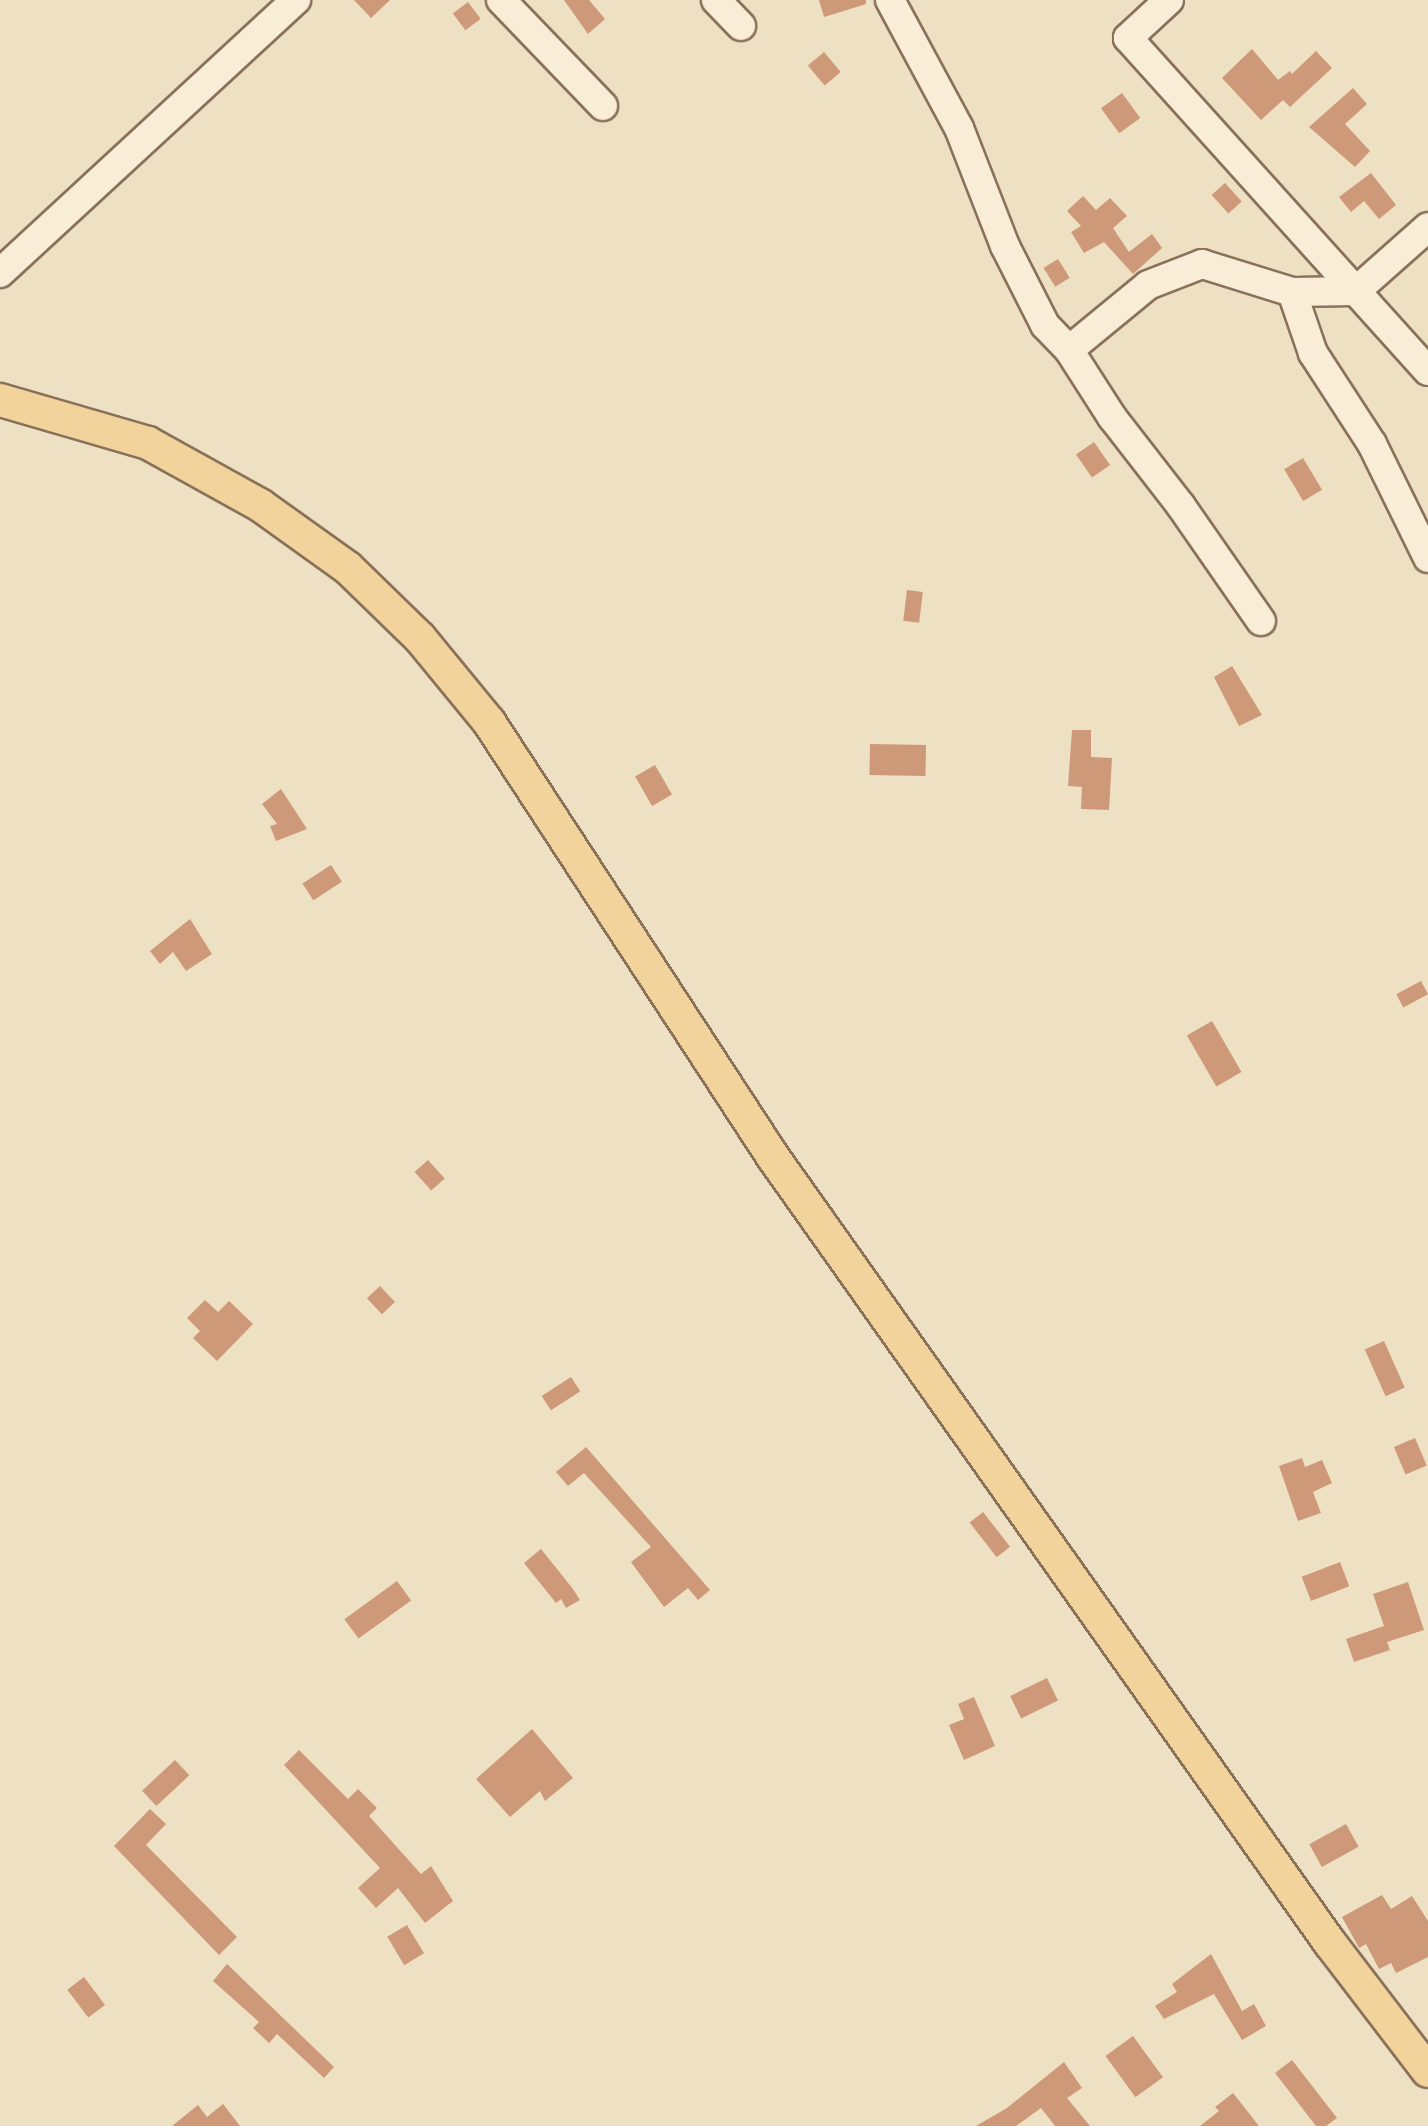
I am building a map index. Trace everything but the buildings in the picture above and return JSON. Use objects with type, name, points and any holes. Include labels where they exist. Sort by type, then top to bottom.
[{"type":"main road","points":[[0,400],[148,443],[260,505],[348,568],[420,638],[489,722],[784,1173],[1330,1943],[1428,2071]]},
{"type":"street","points":[[0,273],[295,0]]},
{"type":"street","points":[[502,0],[603,106]]},
{"type":"street","points":[[716,0],[742,26]]},
{"type":"street","points":[[890,0],[959,128],[1006,246],[1045,325],[1069,350],[1112,418],[1182,506],[1260,621]]},
{"type":"street","points":[[1170,0],[1128,38],[1428,372]]},
{"type":"street","points":[[1069,350],[1148,286],[1202,264],[1292,292],[1356,292],[1428,227]]},
{"type":"street","points":[[1292,292],[1313,353],[1372,444],[1428,558]]}]
